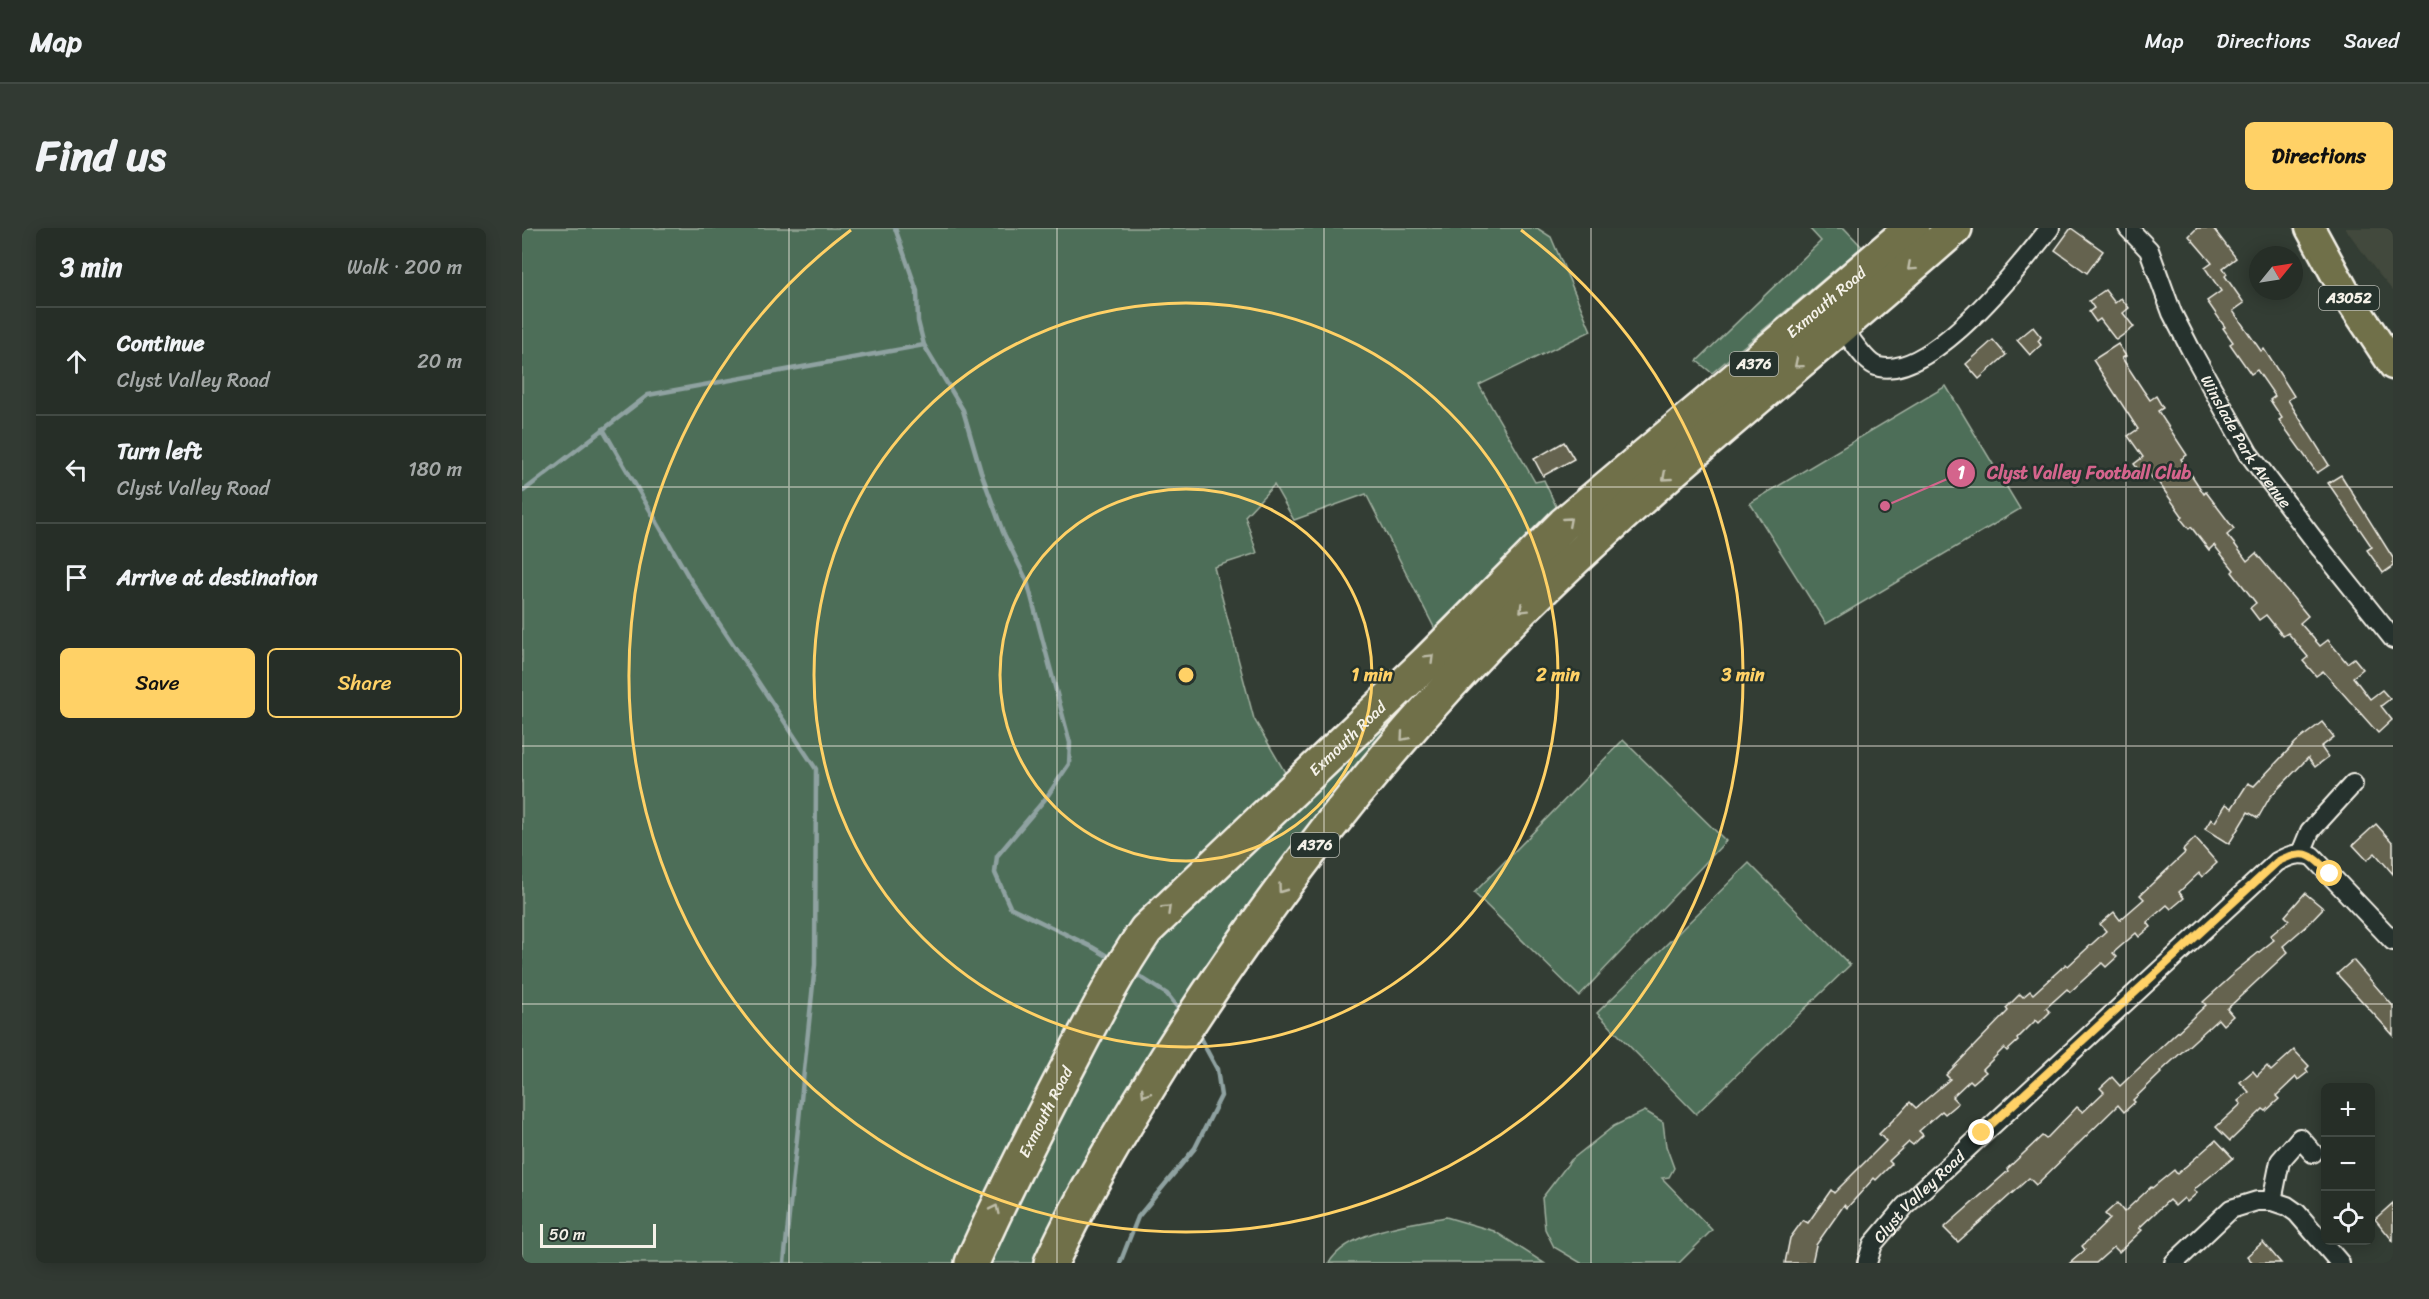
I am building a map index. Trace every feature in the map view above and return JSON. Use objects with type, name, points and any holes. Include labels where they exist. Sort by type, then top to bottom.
[{"type":"highway","name":"Exmouth Road","points":[[1051,1263],[1127,1121],[1198,1006],[1306,855],[1448,685],[1545,587],[1833,316],[1912,228]]},
{"type":"highway","name":"Exmouth Road","points":[[972,1263],[994,1211],[1122,967],[1146,930],[1426,662],[1564,524],[1833,316],[1955,228]]},
{"type":"main road","name":"A3052","points":[[2310,228],[2346,294],[2393,365]]},
{"type":"street","points":[[1833,316],[1867,359],[1877,367],[1893,368],[1911,362],[1944,342],[1980,312],[2050,228]]},
{"type":"street","name":"Winslade Park Avenue","points":[[2128,228],[2149,250],[2172,313],[2249,454],[2393,639]]},
{"type":"street","points":[[2353,784],[2310,831],[2301,853],[2312,856],[2319,862],[2393,941]]},
{"type":"street","name":"Clyst Valley Road","points":[[1867,1263],[1873,1244],[1905,1206],[2277,862],[2301,853]]},
{"type":"street","points":[[2272,1201],[2280,1161],[2296,1134],[2313,1153]]},
{"type":"street","points":[[2174,1263],[2231,1209],[2257,1201],[2272,1201],[2287,1206],[2297,1213],[2340,1263]]},
{"type":"shaded area","points":[[2345,228],[2393,228],[2393,291],[2377,272]]},
{"type":"green space","points":[[522,228],[1537,228],[1551,237],[1591,331],[1479,385],[1535,482],[1544,480],[1561,517],[1436,631],[1366,494],[1294,520],[1274,485],[1245,516],[1257,553],[1214,567],[1254,719],[1286,774],[1136,926],[965,1263],[522,1263]]},
{"type":"green space","points":[[1809,228],[1844,228],[1862,247],[1712,373],[1697,361],[1821,241]]},
{"type":"green space","points":[[1946,386],[2020,509],[1826,624],[1750,503]]},
{"type":"green space","points":[[1521,574],[1421,703],[1043,1263],[980,1263],[1151,935]]},
{"type":"green space","points":[[1623,740],[1726,841],[1579,996],[1474,893]]},
{"type":"green space","points":[[1749,863],[1850,965],[1696,1114],[1597,1013]]},
{"type":"green space","points":[[1645,1111],[1663,1122],[1666,1146],[1674,1168],[1669,1177],[1662,1178],[1712,1230],[1679,1263],[1581,1263],[1554,1247],[1545,1229],[1542,1198],[1571,1160],[1614,1126]]},
{"type":"green space","points":[[1446,1217],[1494,1231],[1544,1263],[1329,1263],[1350,1243],[1365,1236],[1399,1226]]},
{"type":"building","points":[[2071,228],[2103,251],[2087,273],[2055,250]]},
{"type":"building","points":[[2197,228],[2213,228],[2236,258],[2223,268],[2227,274],[2225,276],[2244,303],[2233,311],[2261,351],[2264,349],[2294,396],[2288,400],[2329,465],[2317,473],[2279,420],[2282,418],[2270,400],[2275,396],[2257,370],[2251,374],[2230,344],[2233,342],[2223,328],[2225,327],[2207,301],[2221,291],[2205,268],[2212,263],[2189,236]]},
{"type":"building","points":[[2105,290],[2115,303],[2121,298],[2129,308],[2123,313],[2134,327],[2116,340],[2100,319],[2096,322],[2089,312],[2094,308],[2089,301]]},
{"type":"building","points":[[2033,327],[2041,337],[2038,341],[2041,345],[2030,355],[2017,340]]},
{"type":"building","points":[[1993,340],[2006,355],[1979,379],[1966,364]]},
{"type":"building","points":[[2118,344],[2126,356],[2122,358],[2150,400],[2156,396],[2163,408],[2158,411],[2187,455],[2181,459],[2204,494],[2206,492],[2234,529],[2227,535],[2247,561],[2256,553],[2308,616],[2300,623],[2320,646],[2328,640],[2347,663],[2354,658],[2363,669],[2353,677],[2370,699],[2382,690],[2390,699],[2381,706],[2392,720],[2378,733],[2323,671],[2316,676],[2303,661],[2308,657],[2288,633],[2283,636],[2266,615],[2259,620],[2250,608],[2256,603],[2214,545],[2209,550],[2191,527],[2189,529],[2181,519],[2183,517],[2156,479],[2154,481],[2147,470],[2141,473],[2134,464],[2143,457],[2128,436],[2138,429],[2093,360]]},
{"type":"building","points":[[1564,442],[1574,459],[1543,476],[1534,459]]},
{"type":"building","points":[[2341,475],[2393,558],[2393,566],[2383,573],[2367,550],[2372,547],[2328,483]]},
{"type":"building","points":[[2322,722],[2334,737],[2321,747],[2328,757],[2315,767],[2308,758],[2270,797],[2258,818],[2248,812],[2229,844],[2205,829],[2211,819],[2215,822],[2226,804],[2232,808],[2248,783],[2254,786],[2296,742]]},
{"type":"building","points":[[2376,824],[2393,843],[2393,874],[2375,853],[2367,860],[2353,845]]},
{"type":"building","points":[[2195,838],[2217,863],[2202,877],[2199,873],[2179,892],[2184,898],[2171,909],[2167,905],[2147,922],[2151,927],[2139,937],[2136,933],[2113,953],[2117,957],[2106,967],[2102,963],[2070,992],[2067,989],[2046,1008],[2050,1012],[2039,1023],[2036,1020],[2017,1039],[2018,1041],[2007,1051],[2004,1048],[1983,1069],[1986,1072],[1973,1083],[1970,1080],[1952,1097],[1958,1103],[1945,1114],[1942,1111],[1919,1131],[1923,1135],[1913,1145],[1909,1142],[1889,1161],[1892,1164],[1876,1180],[1874,1178],[1847,1208],[1844,1205],[1816,1245],[1812,1263],[1785,1263],[1790,1238],[1803,1220],[1808,1223],[1831,1190],[1834,1193],[1886,1141],[1879,1134],[1910,1102],[1916,1108],[1950,1079],[1946,1075],[2008,1011],[2006,1008],[2020,994],[2023,997],[2030,991],[2033,994],[2066,964],[2068,966],[2106,931],[2100,924],[2114,912],[2120,920],[2144,899],[2140,895],[2185,853],[2183,850]]},
{"type":"building","points":[[2305,893],[2323,908],[2283,946],[2288,952],[2227,1009],[2233,1016],[2223,1025],[2218,1019],[2160,1072],[2133,1100],[2135,1102],[2124,1112],[2118,1105],[2036,1185],[2029,1178],[1958,1242],[1944,1228],[2008,1171],[2007,1169],[2042,1136],[2046,1139],[2077,1107],[2083,1112],[2104,1092],[2100,1088],[2112,1077],[2120,1086],[2206,1005],[2203,1002],[2232,974],[2274,940],[2270,936],[2289,920],[2285,916]]},
{"type":"building","points":[[2353,960],[2393,1006],[2393,1035],[2337,974]]},
{"type":"building","points":[[2294,1050],[2309,1066],[2306,1069],[2308,1072],[2298,1080],[2296,1077],[2276,1096],[2279,1099],[2266,1111],[2263,1109],[2230,1141],[2216,1127],[2241,1104],[2238,1101],[2249,1092],[2240,1082],[2253,1071],[2257,1076],[2267,1066],[2271,1071]]},
{"type":"building","points":[[2216,1140],[2233,1158],[2196,1188],[2194,1191],[2197,1193],[2187,1202],[2184,1198],[2175,1206],[2169,1200],[2139,1228],[2142,1230],[2119,1252],[2114,1247],[2096,1263],[2070,1263],[2085,1250],[2082,1246],[2110,1219],[2105,1214],[2117,1203],[2124,1212],[2151,1187],[2174,1170],[2177,1174]]},
{"type":"building","points":[[2393,1203],[2393,1241],[2375,1219]]},
{"type":"building","points":[[2263,1242],[2281,1263],[2253,1263],[2247,1256]]},
{"type":"waterway","points":[[895,228],[917,291],[918,321],[924,345],[963,410],[981,472],[1003,532],[1027,581],[1070,743],[1069,764],[1046,798],[997,856],[995,873],[1010,907],[1114,960]]},
{"type":"waterway","points":[[522,492],[648,395],[924,345]]},
{"type":"waterway","points":[[603,429],[691,581],[816,769],[815,965],[784,1263]]},
{"type":"waterway","points":[[1134,973],[1167,994],[1182,1013]]},
{"type":"waterway","points":[[1120,1263],[1138,1217],[1195,1148],[1221,1096],[1217,1069],[1198,1034]]},
{"type":"place","name":"Clyst Valley Football Club","points":[[1885,506]]},
{"type":"route","points":[[1982,1133],[2277,862],[2301,853],[2312,856],[2330,874]]}]
